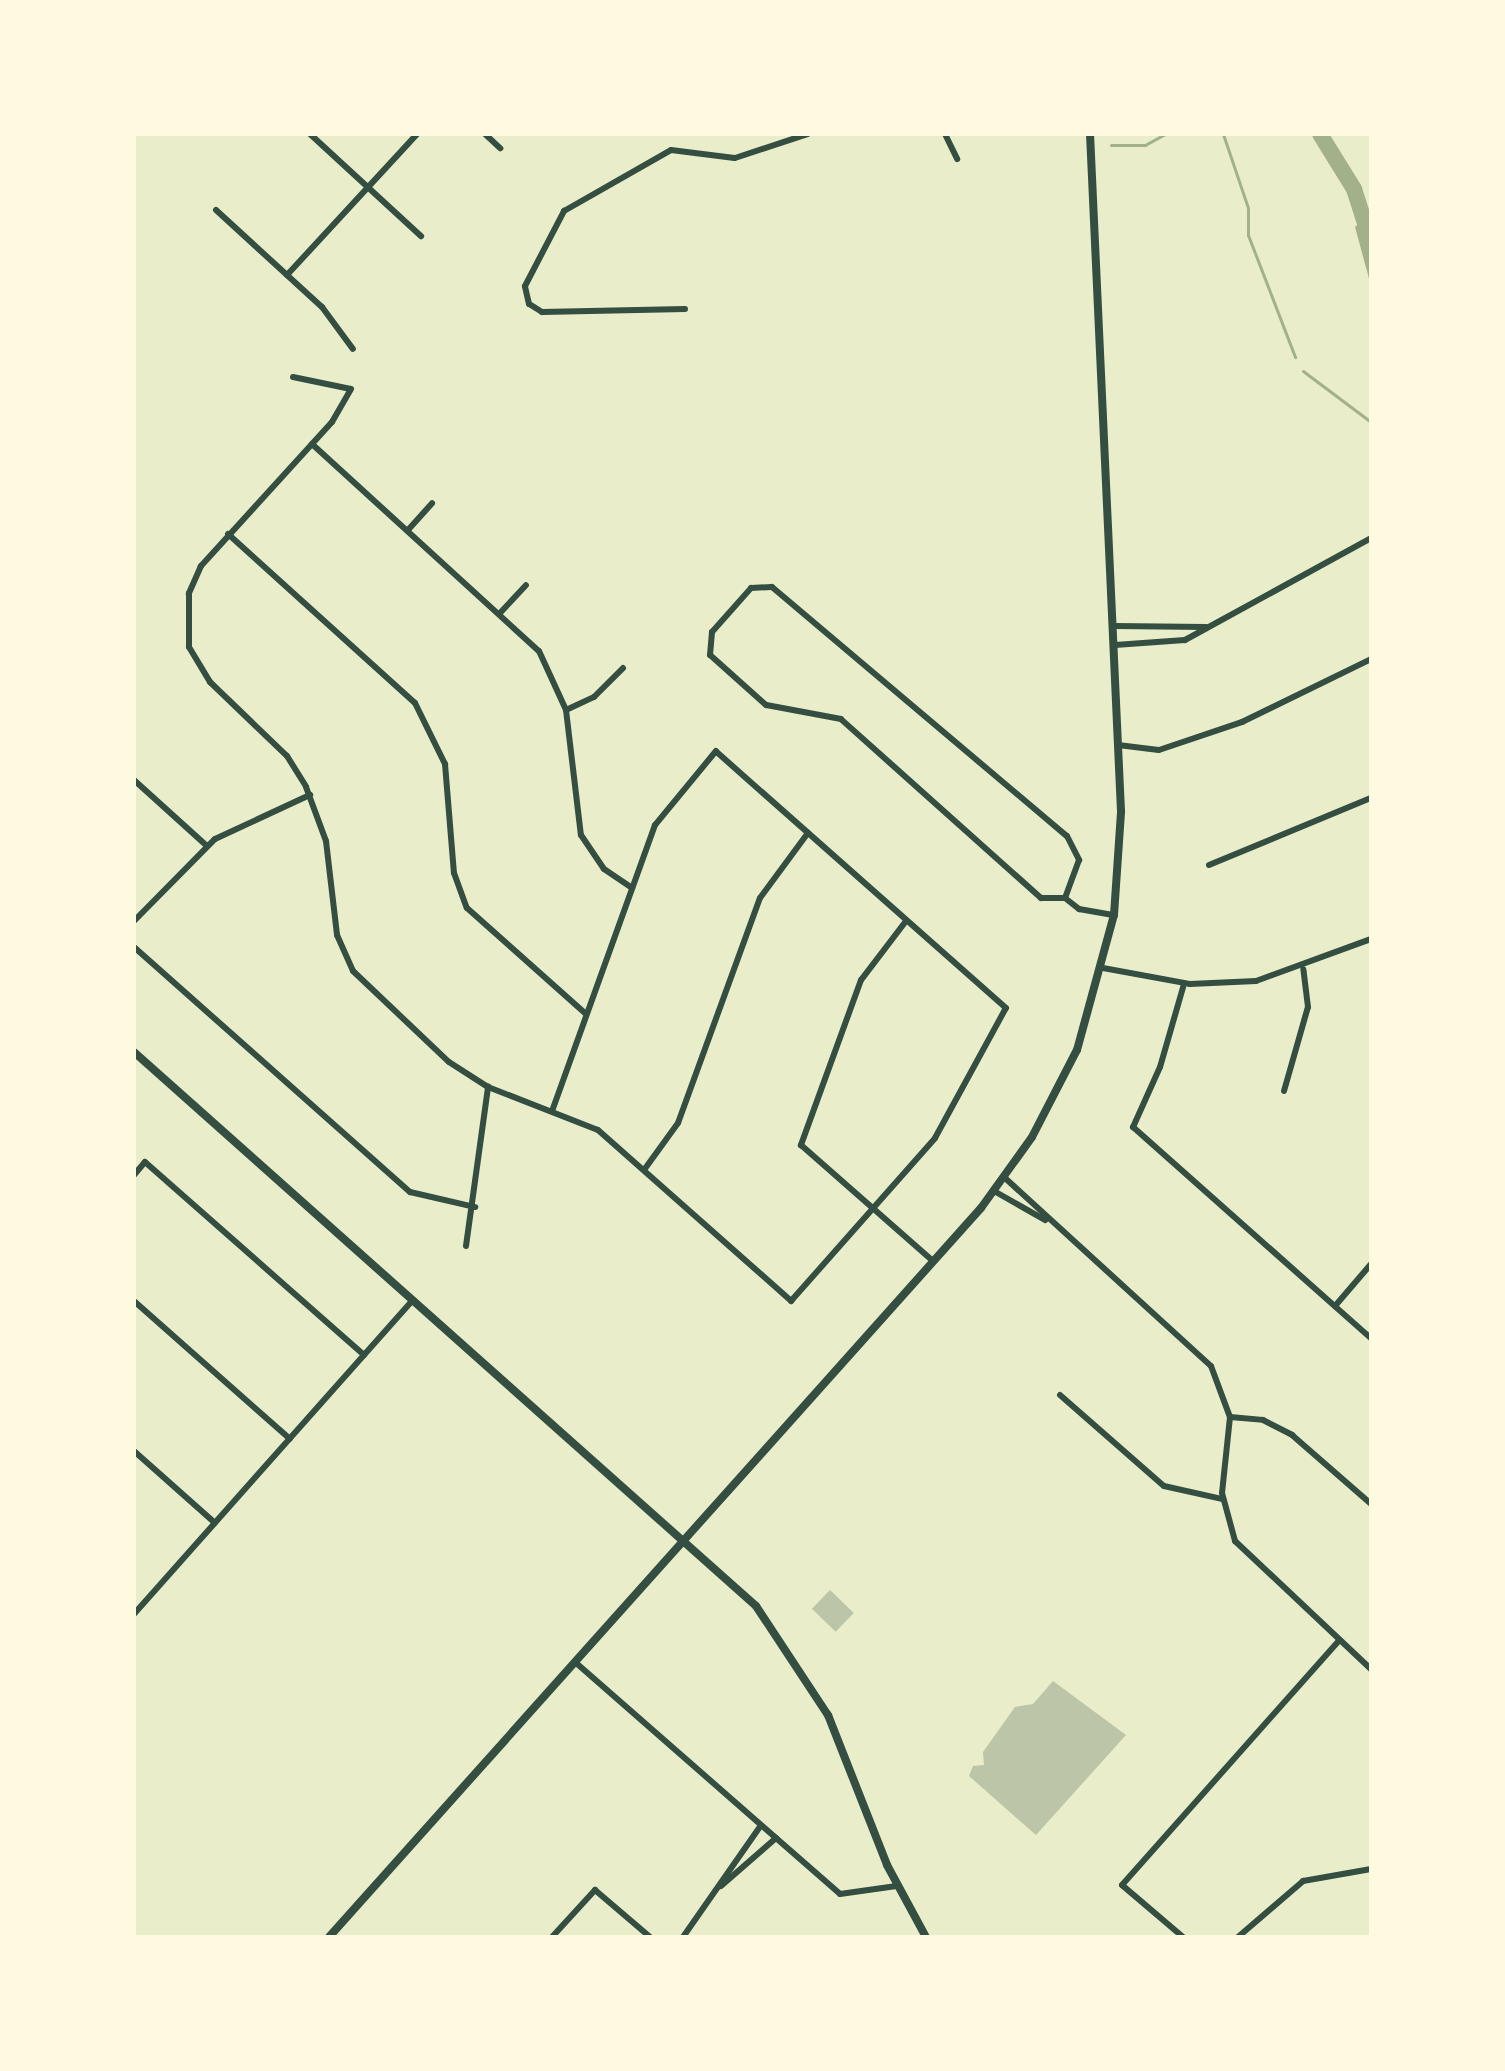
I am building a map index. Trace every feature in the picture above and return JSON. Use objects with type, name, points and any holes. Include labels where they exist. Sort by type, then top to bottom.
[{"type":"main road","points":[[333,1936],[994,1191],[1064,1080],[1103,968],[1114,915],[1118,745],[1115,645],[1090,134]]},
{"type":"main road","points":[[134,1052],[685,1539],[756,1606],[818,1697],[896,1886],[926,1937]]},
{"type":"street","points":[[310,134],[421,236]]},
{"type":"street","points":[[287,275],[417,134]]},
{"type":"street","points":[[485,134],[500,148]]},
{"type":"street","points":[[685,309],[542,312],[529,304],[525,286],[564,211],[671,150],[735,158],[808,134]]},
{"type":"street","points":[[945,134],[957,159]]},
{"type":"street","points":[[216,210],[287,275],[353,349]]},
{"type":"street","points":[[293,377],[351,389],[340,410],[312,444],[228,534],[192,584],[186,618],[198,666],[287,756],[310,795],[326,841],[337,935],[353,971],[449,1062],[488,1087],[553,1109],[598,1130],[791,1301],[874,1208],[959,1102],[1006,1008],[716,751],[659,817],[553,1109]]},
{"type":"street","points":[[312,444],[539,651],[566,710],[581,835],[604,869],[632,888]]},
{"type":"street","points":[[408,530],[432,503]]},
{"type":"street","points":[[228,534],[415,703],[445,764],[454,873],[467,908],[586,1014]]},
{"type":"street","points":[[1115,645],[1185,640],[1371,538]]},
{"type":"street","points":[[500,613],[526,585]]},
{"type":"street","points":[[1065,898],[1079,860],[1067,836],[908,696],[762,585],[751,588],[707,643],[713,659],[766,705],[841,719],[1041,898],[1065,898],[1079,909],[1114,915]]},
{"type":"street","points":[[1153,624],[1154,642]]},
{"type":"street","points":[[1114,626],[1153,624],[1208,627]]},
{"type":"street","points":[[1118,745],[1159,750],[1228,727],[1371,659]]},
{"type":"street","points":[[566,710],[594,697],[623,668]]},
{"type":"street","points":[[134,780],[207,846]]},
{"type":"street","points":[[134,921],[207,846],[310,795]]},
{"type":"street","points":[[1209,865],[1371,798]]},
{"type":"street","points":[[644,1170],[678,1123],[760,898],[808,833]]},
{"type":"street","points":[[906,921],[861,980],[801,1145],[933,1261]]},
{"type":"street","points":[[1103,968],[1184,984],[1256,981],[1303,969],[1371,939]]},
{"type":"street","points":[[134,947],[410,1192],[475,1207]]},
{"type":"street","points":[[1284,1091],[1308,1007],[1303,969]]},
{"type":"street","points":[[1184,984],[1160,1067],[1133,1127],[1371,1338]]},
{"type":"street","points":[[466,1246],[475,1207],[488,1087]]},
{"type":"street","points":[[134,1175],[145,1162],[364,1355]]},
{"type":"street","points":[[1005,1178],[1045,1220],[1204,1357],[1230,1417],[1222,1499],[1244,1555],[1371,1669]]},
{"type":"street","points":[[994,1191],[1045,1220]]},
{"type":"street","points":[[1335,1306],[1371,1264]]},
{"type":"street","points":[[135,1611],[414,1299]]},
{"type":"street","points":[[134,1301],[290,1439]]},
{"type":"street","points":[[1060,1395],[1164,1486],[1222,1499]]},
{"type":"street","points":[[1230,1417],[1263,1420],[1292,1435],[1371,1504]]},
{"type":"street","points":[[134,1451],[215,1523]]},
{"type":"street","points":[[1183,1937],[1122,1885],[1339,1641]]},
{"type":"street","points":[[575,1662],[840,1894],[896,1886]]},
{"type":"street","points":[[683,1937],[761,1825]]},
{"type":"street","points":[[721,1886],[776,1838]]},
{"type":"street","points":[[1238,1937],[1303,1881],[1371,1869]]},
{"type":"street","points":[[552,1937],[595,1890],[650,1937]]},
{"type":"shaded area","points":[[1366,216],[1371,222],[1371,286],[1355,227]]},
{"type":"building","points":[[830,1590],[854,1613],[836,1632],[812,1609]]},
{"type":"building","points":[[1053,1681],[1126,1735],[1036,1835],[969,1776],[973,1766],[984,1765],[983,1752],[1015,1707],[1033,1704]]},
{"type":"waterway","points":[[1111,145],[1145,145],[1165,134]]},
{"type":"waterway","points":[[1223,134],[1248,208],[1248,235],[1295,357]]},
{"type":"waterway","points":[[1320,134],[1354,189],[1371,242]]},
{"type":"waterway","points":[[1303,371],[1371,422]]}]
